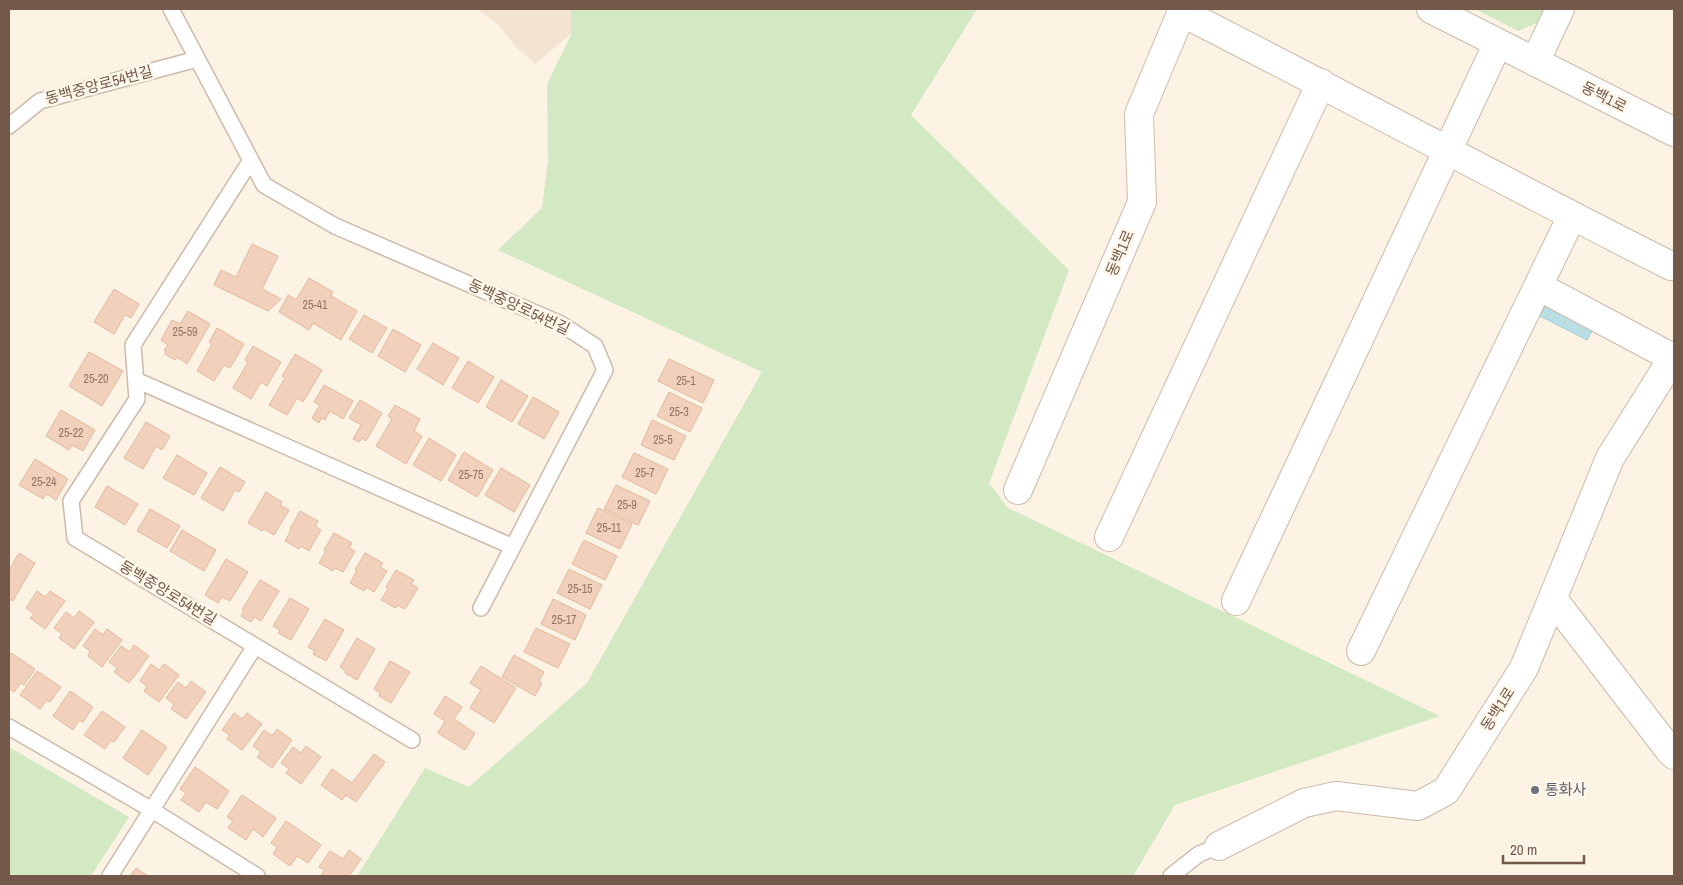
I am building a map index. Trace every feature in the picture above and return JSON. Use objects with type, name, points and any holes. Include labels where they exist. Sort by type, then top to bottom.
[{"type":"street","name":"동백1로","points":[[1431,9],[1674,132]]},
{"type":"street","points":[[1535,62],[1560,9]]},
{"type":"street","name":"동백1로","points":[[1018,490],[1142,202],[1139,114],[1182,10]]},
{"type":"street","points":[[1182,10],[1670,266]]},
{"type":"street","points":[[1236,601],[1498,43]]},
{"type":"street","points":[[1110,537],[1321,83]]},
{"type":"street","points":[[1361,651],[1572,216]]},
{"type":"street","points":[[1538,286],[1672,367]]},
{"type":"street","name":"동백1로","points":[[1219,846],[1304,804],[1336,796],[1418,806],[1446,791],[1524,668],[1610,458],[1672,367]]},
{"type":"street","points":[[1553,599],[1674,755]]},
{"type":"lane","name":"동백중앙로54번길","points":[[171,9],[264,185],[335,226],[561,324],[595,346],[604,370],[481,608]]},
{"type":"lane","name":"동백중앙로54번길","points":[[9,126],[40,101],[197,58]]},
{"type":"lane","name":"동백중앙로54번길","points":[[251,160],[133,345],[137,399],[71,501],[75,538],[412,740]]},
{"type":"lane","points":[[136,380],[513,547]]},
{"type":"lane","points":[[110,876],[256,646]]},
{"type":"lane","points":[[9,727],[152,810],[257,876]]},
{"type":"lane","name":"동백1로","points":[[1171,876],[1199,854],[1219,846]]},
{"type":"shaded area","points":[[477,9],[571,9],[571,34],[535,64],[515,46],[497,23]]},
{"type":"green space","points":[[571,9],[977,9],[911,115],[1069,270],[989,483],[1008,508],[1440,716],[1175,805],[1133,876],[357,876],[425,768],[469,787],[587,683],[762,372],[498,250],[542,208],[548,160],[547,84],[571,35]]},
{"type":"green space","points":[[1475,9],[1545,9],[1539,22],[1518,31]]},
{"type":"green space","points":[[9,747],[129,817],[91,876],[9,876]]},
{"type":"water","points":[[1548,301],[1595,326],[1587,340],[1540,316]]},
{"type":"building","points":[[252,244],[278,256],[262,289],[281,299],[268,311],[214,285],[221,270],[236,277]]},
{"type":"building","points":[[309,278],[333,292],[331,296],[357,311],[341,340],[313,323],[309,330],[279,312],[288,295],[296,300]]},
{"type":"building","points":[[114,289],[139,304],[131,318],[125,315],[114,334],[94,322]]},
{"type":"building","points":[[188,311],[210,324],[187,364],[177,357],[175,360],[165,354],[166,351],[164,350],[168,345],[161,340],[172,320],[180,324]]},
{"type":"building","points":[[364,315],[387,328],[372,353],[349,339]]},
{"type":"building","points":[[217,328],[244,344],[230,368],[224,365],[214,381],[197,371],[212,344],[209,342]]},
{"type":"building","points":[[393,329],[421,345],[405,372],[378,356]]},
{"type":"building","points":[[433,343],[459,358],[443,385],[417,369]]},
{"type":"building","points":[[253,346],[281,362],[267,386],[261,382],[251,399],[233,388],[248,362],[245,360]]},
{"type":"building","points":[[89,352],[123,371],[102,406],[69,386]]},
{"type":"building","points":[[295,354],[322,370],[303,402],[297,398],[287,415],[269,405],[285,378],[282,376]]},
{"type":"building","points":[[669,359],[714,380],[703,403],[658,381]]},
{"type":"building","points":[[468,361],[494,377],[478,403],[452,388]]},
{"type":"building","points":[[501,380],[528,396],[512,422],[486,407]]},
{"type":"building","points":[[324,385],[353,401],[343,419],[330,411],[325,420],[321,418],[319,423],[312,418],[320,405],[314,402]]},
{"type":"building","points":[[669,392],[702,408],[690,432],[657,416]]},
{"type":"building","points":[[533,397],[559,412],[544,439],[518,424]]},
{"type":"building","points":[[360,400],[382,413],[366,441],[362,438],[359,442],[353,439],[361,425],[349,418]]},
{"type":"building","points":[[395,405],[420,419],[414,431],[422,436],[406,464],[376,446],[392,419],[388,416]]},
{"type":"building","points":[[61,410],[95,430],[83,451],[72,445],[69,450],[46,436]]},
{"type":"building","points":[[652,420],[686,436],[674,460],[641,445]]},
{"type":"building","points":[[146,422],[170,436],[162,450],[156,446],[143,469],[124,458]]},
{"type":"building","points":[[429,438],[456,455],[441,481],[413,465]]},
{"type":"building","points":[[464,452],[493,470],[477,497],[448,480]]},
{"type":"building","points":[[634,453],[668,469],[656,494],[622,477]]},
{"type":"building","points":[[177,455],[207,473],[194,495],[163,478]]},
{"type":"building","points":[[35,459],[68,479],[56,500],[46,494],[43,499],[19,485]]},
{"type":"building","points":[[220,467],[245,482],[239,492],[235,490],[223,511],[201,498]]},
{"type":"building","points":[[501,468],[530,485],[514,512],[485,495]]},
{"type":"building","points":[[616,485],[650,501],[638,525],[604,509]]},
{"type":"building","points":[[107,486],[138,504],[125,525],[95,507]]},
{"type":"building","points":[[266,492],[282,502],[280,505],[289,510],[274,535],[248,523]]},
{"type":"building","points":[[598,508],[632,524],[620,549],[586,533]]},
{"type":"building","points":[[150,509],[180,526],[167,548],[137,531]]},
{"type":"building","points":[[300,511],[318,521],[315,526],[321,530],[309,551],[301,546],[299,549],[285,541]]},
{"type":"building","points":[[182,530],[216,550],[204,571],[170,551]]},
{"type":"building","points":[[334,533],[352,543],[349,548],[355,551],[343,572],[335,568],[333,571],[319,563]]},
{"type":"building","points":[[584,540],[617,556],[605,580],[572,564]]},
{"type":"building","points":[[19,553],[35,563],[13,601],[9,599],[9,570]]},
{"type":"building","points":[[365,553],[383,563],[380,567],[387,571],[374,592],[366,587],[364,591],[350,583]]},
{"type":"building","points":[[226,559],[248,572],[230,601],[222,597],[218,603],[205,595]]},
{"type":"building","points":[[569,569],[602,585],[590,609],[557,593]]},
{"type":"building","points":[[396,570],[414,580],[411,584],[418,588],[405,609],[397,605],[396,608],[381,600]]},
{"type":"building","points":[[260,580],[279,591],[261,621],[254,617],[251,622],[241,616],[244,611],[242,610]]},
{"type":"building","points":[[37,591],[45,597],[50,591],[65,601],[45,629],[30,618],[34,614],[26,608]]},
{"type":"building","points":[[290,598],[309,609],[291,640],[278,633],[280,630],[273,626]]},
{"type":"building","points":[[553,599],[586,615],[575,640],[541,624]]},
{"type":"building","points":[[79,611],[94,622],[74,649],[59,638],[62,634],[54,628],[66,612],[74,618]]},
{"type":"building","points":[[325,619],[344,630],[326,661],[313,654],[315,651],[308,647]]},
{"type":"building","points":[[536,628],[570,644],[558,668],[524,652]]},
{"type":"building","points":[[95,629],[103,635],[107,629],[122,640],[102,667],[88,656],[90,651],[83,646]]},
{"type":"building","points":[[357,638],[375,649],[357,680],[345,673],[346,671],[340,667]]},
{"type":"building","points":[[134,645],[149,656],[129,683],[114,672],[117,668],[109,662],[121,646],[130,652]]},
{"type":"building","points":[[11,653],[35,669],[24,685],[21,683],[14,692],[9,688],[9,657]]},
{"type":"building","points":[[514,655],[544,672],[539,681],[542,683],[535,696],[502,677]]},
{"type":"building","points":[[390,661],[410,672],[391,703],[379,696],[380,693],[374,689]]},
{"type":"building","points":[[151,664],[159,670],[164,664],[179,675],[159,702],[144,691],[147,686],[140,681]]},
{"type":"building","points":[[481,666],[516,688],[494,723],[470,708],[481,690],[470,683]]},
{"type":"building","points":[[37,671],[61,687],[50,702],[47,700],[40,709],[20,695]]},
{"type":"building","points":[[191,681],[206,692],[186,719],[171,709],[174,704],[166,698],[178,682],[186,688]]},
{"type":"building","points":[[70,691],[93,707],[83,722],[79,720],[73,730],[53,716]]},
{"type":"building","points":[[445,696],[462,707],[454,719],[475,733],[465,750],[438,733],[445,721],[434,714]]},
{"type":"building","points":[[102,711],[125,727],[114,742],[111,740],[105,749],[84,735]]},
{"type":"building","points":[[234,713],[242,719],[247,713],[262,724],[242,750],[227,739],[230,735],[222,730]]},
{"type":"building","points":[[277,729],[292,740],[272,768],[257,757],[261,752],[253,746],[264,730],[272,736]]},
{"type":"building","points":[[142,730],[167,747],[148,775],[123,758]]},
{"type":"building","points":[[306,746],[321,757],[301,784],[286,773],[289,769],[281,763],[293,747],[301,753]]},
{"type":"building","points":[[374,754],[385,762],[356,802],[346,795],[342,800],[321,785],[332,769],[352,783]]},
{"type":"building","points":[[195,767],[229,791],[217,809],[206,802],[199,812],[181,800],[186,793],[180,789]]},
{"type":"building","points":[[242,795],[276,818],[263,837],[253,829],[246,840],[228,828],[233,821],[227,817]]},
{"type":"building","points":[[286,821],[321,845],[308,863],[297,856],[290,866],[273,854],[277,847],[271,843]]},
{"type":"building","points":[[349,850],[361,859],[349,876],[321,875],[325,870],[319,867],[330,851],[343,859]]},
{"type":"building","points":[[136,868],[148,876],[130,876]]},
{"type":"place","name":"통화사","points":[[1535,790]]}]
